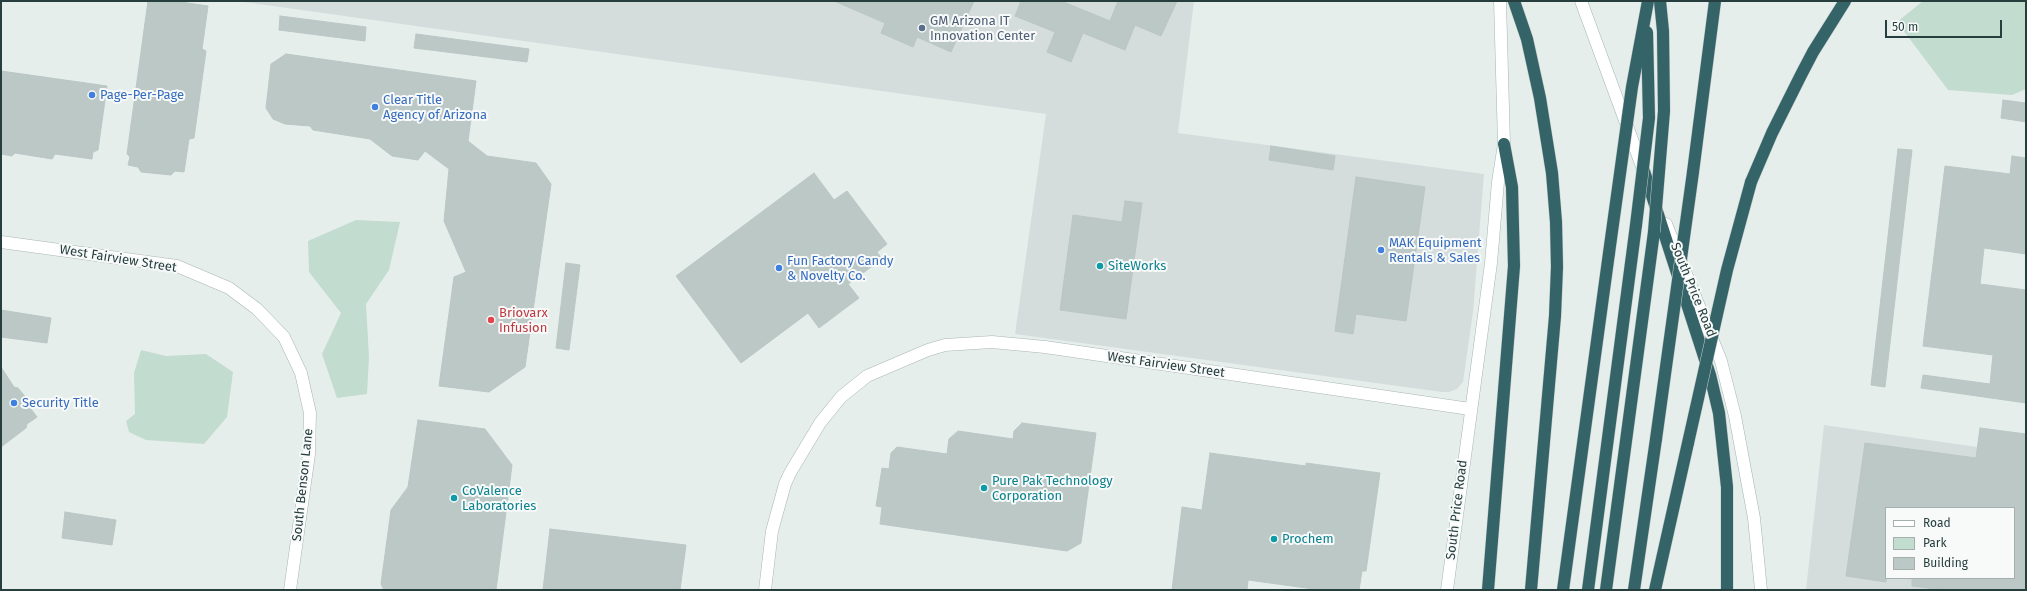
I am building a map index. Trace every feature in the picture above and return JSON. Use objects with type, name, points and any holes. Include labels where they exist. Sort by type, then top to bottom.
[{"type":"highway","points":[[1514,1],[1527,39],[1540,98],[1552,173],[1557,267],[1555,316],[1531,590]]},
{"type":"highway","points":[[1588,590],[1649,118],[1649,75],[1644,1]]},
{"type":"highway","points":[[1564,590],[1632,87],[1648,1]]},
{"type":"highway","points":[[1606,590],[1654,232],[1664,111],[1663,31],[1660,1]]},
{"type":"highway","points":[[1634,590],[1693,172],[1715,1]]},
{"type":"highway","points":[[1655,590],[1727,270],[1752,182],[1772,133],[1801,75],[1813,52],[1845,1]]},
{"type":"highway","points":[[1488,590],[1514,266],[1512,187],[1504,144]]},
{"type":"highway","points":[[1644,171],[1710,375],[1719,413],[1727,487],[1727,590]]},
{"type":"street","name":"South Price Road","points":[[1447,590],[1470,409],[1491,263],[1498,182],[1504,144],[1500,1]]},
{"type":"street","name":"South Price Road","points":[[1581,1],[1644,171],[1699,303],[1721,361],[1735,416],[1754,518],[1761,590]]},
{"type":"street","name":"West Fairview Street","points":[[1,242],[177,266],[229,288],[257,309],[284,337]]},
{"type":"street","name":"South Benson Lane","points":[[284,337],[301,374],[310,412],[309,454],[290,590]]},
{"type":"street","name":"West Fairview Street","points":[[765,590],[772,531],[790,473],[820,423],[841,397],[867,376],[928,350],[945,345],[992,342],[1045,347],[1470,409]]},
{"type":"shaded area","points":[[237,1],[1194,1],[1178,133],[1484,174],[1473,312],[1463,382],[1457,389],[1449,392],[1442,392],[1015,334],[1046,114]]},
{"type":"shaded area","points":[[1824,425],[2026,454],[2026,590],[1806,590]]},
{"type":"green space","points":[[1923,1],[2026,1],[2026,89],[2012,95],[1948,90],[1897,22]]},
{"type":"green space","points":[[356,220],[400,222],[389,270],[366,304],[369,357],[367,394],[337,398],[322,354],[341,313],[309,272],[308,241]]},
{"type":"green space","points":[[141,350],[166,356],[206,354],[233,372],[227,417],[204,444],[146,440],[129,432],[126,421],[135,414],[134,373]]},
{"type":"building","points":[[148,1],[174,1],[208,6],[202,49],[206,51],[194,138],[189,139],[184,172],[175,171],[171,175],[141,172],[138,167],[128,165],[130,157],[127,154]]},
{"type":"building","name":"GM Arizona IT Innovation Center","points":[[834,1],[974,1],[951,52],[917,37],[913,47],[881,33],[885,23]]},
{"type":"building","points":[[1021,1],[1061,1],[1110,21],[1118,1],[1177,1],[1161,36],[1135,25],[1125,50],[1083,33],[1071,62],[1047,52],[1055,32],[1015,16]]},
{"type":"building","points":[[280,16],[366,27],[365,41],[279,30]]},
{"type":"building","points":[[416,34],[529,49],[527,62],[414,48]]},
{"type":"building","points":[[286,54],[476,81],[468,141],[487,156],[536,163],[551,184],[525,367],[489,392],[439,386],[454,277],[466,272],[444,221],[449,169],[425,151],[418,160],[392,156],[370,139],[313,130],[310,126],[285,124],[273,119],[266,108],[271,64]]},
{"type":"building","points":[[1,71],[107,86],[98,150],[93,152],[92,159],[55,154],[52,159],[15,153],[12,156],[1,154]]},
{"type":"building","points":[[2003,100],[2026,103],[2026,122],[2001,118]]},
{"type":"building","points":[[1271,146],[1335,156],[1333,170],[1269,160]]},
{"type":"building","points":[[1898,149],[1912,150],[1885,387],[1871,385]]},
{"type":"building","points":[[2012,156],[2026,158],[2026,254],[1984,248],[1980,284],[2026,290],[2026,403],[1921,388],[1923,375],[1990,384],[1993,355],[1923,346],[1945,166],[2010,174]]},
{"type":"building","name":"Fun Factory Candy & Novelty Co.","points":[[814,173],[834,200],[847,191],[887,244],[877,252],[882,259],[848,284],[859,298],[819,328],[808,313],[741,363],[676,276]]},
{"type":"building","name":"MAK Equipment Rentals & Sales","points":[[1356,177],[1425,187],[1406,321],[1356,314],[1353,334],[1335,331]]},
{"type":"building","name":"SiteWorks","points":[[1125,201],[1142,203],[1126,319],[1060,310],[1073,215],[1122,222]]},
{"type":"building","points":[[566,263],[580,265],[569,350],[556,348]]},
{"type":"building","points":[[1,310],[51,318],[47,343],[1,337]]},
{"type":"building","points":[[1,367],[14,387],[18,388],[28,400],[28,405],[37,417],[27,424],[26,428],[1,447]]},
{"type":"building","name":"CoValence Laboratories","points":[[418,420],[485,429],[512,465],[496,590],[384,590],[381,584],[391,510],[408,487]]},
{"type":"building","name":"Pure Pak Technology Corporation","points":[[1022,423],[1096,433],[1081,543],[1067,551],[880,524],[882,507],[876,506],[882,468],[889,469],[891,453],[897,447],[947,454],[949,439],[958,431],[1013,439],[1014,431]]},
{"type":"building","points":[[1980,428],[2026,434],[2026,590],[1943,590],[1912,586],[1912,579],[2015,579],[2015,507],[1885,507],[1886,582],[1846,576],[1865,443],[1976,458]]},
{"type":"building","name":"Prochem","points":[[1210,453],[1306,466],[1306,463],[1380,473],[1366,571],[1362,571],[1359,590],[1321,590],[1248,580],[1247,590],[1172,590],[1182,507],[1202,510]]},
{"type":"building","points":[[65,512],[116,520],[112,545],[62,538]]},
{"type":"building","points":[[550,529],[686,545],[680,590],[543,590]]},
{"type":"place","name":"GM Arizona IT Innovation Center","points":[[922,28]]},
{"type":"place","name":"Page-Per-Page","points":[[92,95]]},
{"type":"place","name":"Clear Title Agency of Arizona","points":[[375,107]]},
{"type":"place","name":"MAK Equipment Rentals & Sales","points":[[1381,250]]},
{"type":"place","name":"SiteWorks","points":[[1100,266]]},
{"type":"place","name":"Fun Factory Candy & Novelty Co.","points":[[779,268]]},
{"type":"place","name":"Briovarx Infusion","points":[[491,320]]},
{"type":"place","name":"Security Title","points":[[14,403]]},
{"type":"place","name":"Pure Pak Technology Corporation","points":[[984,488]]},
{"type":"place","name":"CoValence Laboratories","points":[[454,498]]},
{"type":"place","name":"Prochem","points":[[1274,539]]}]
